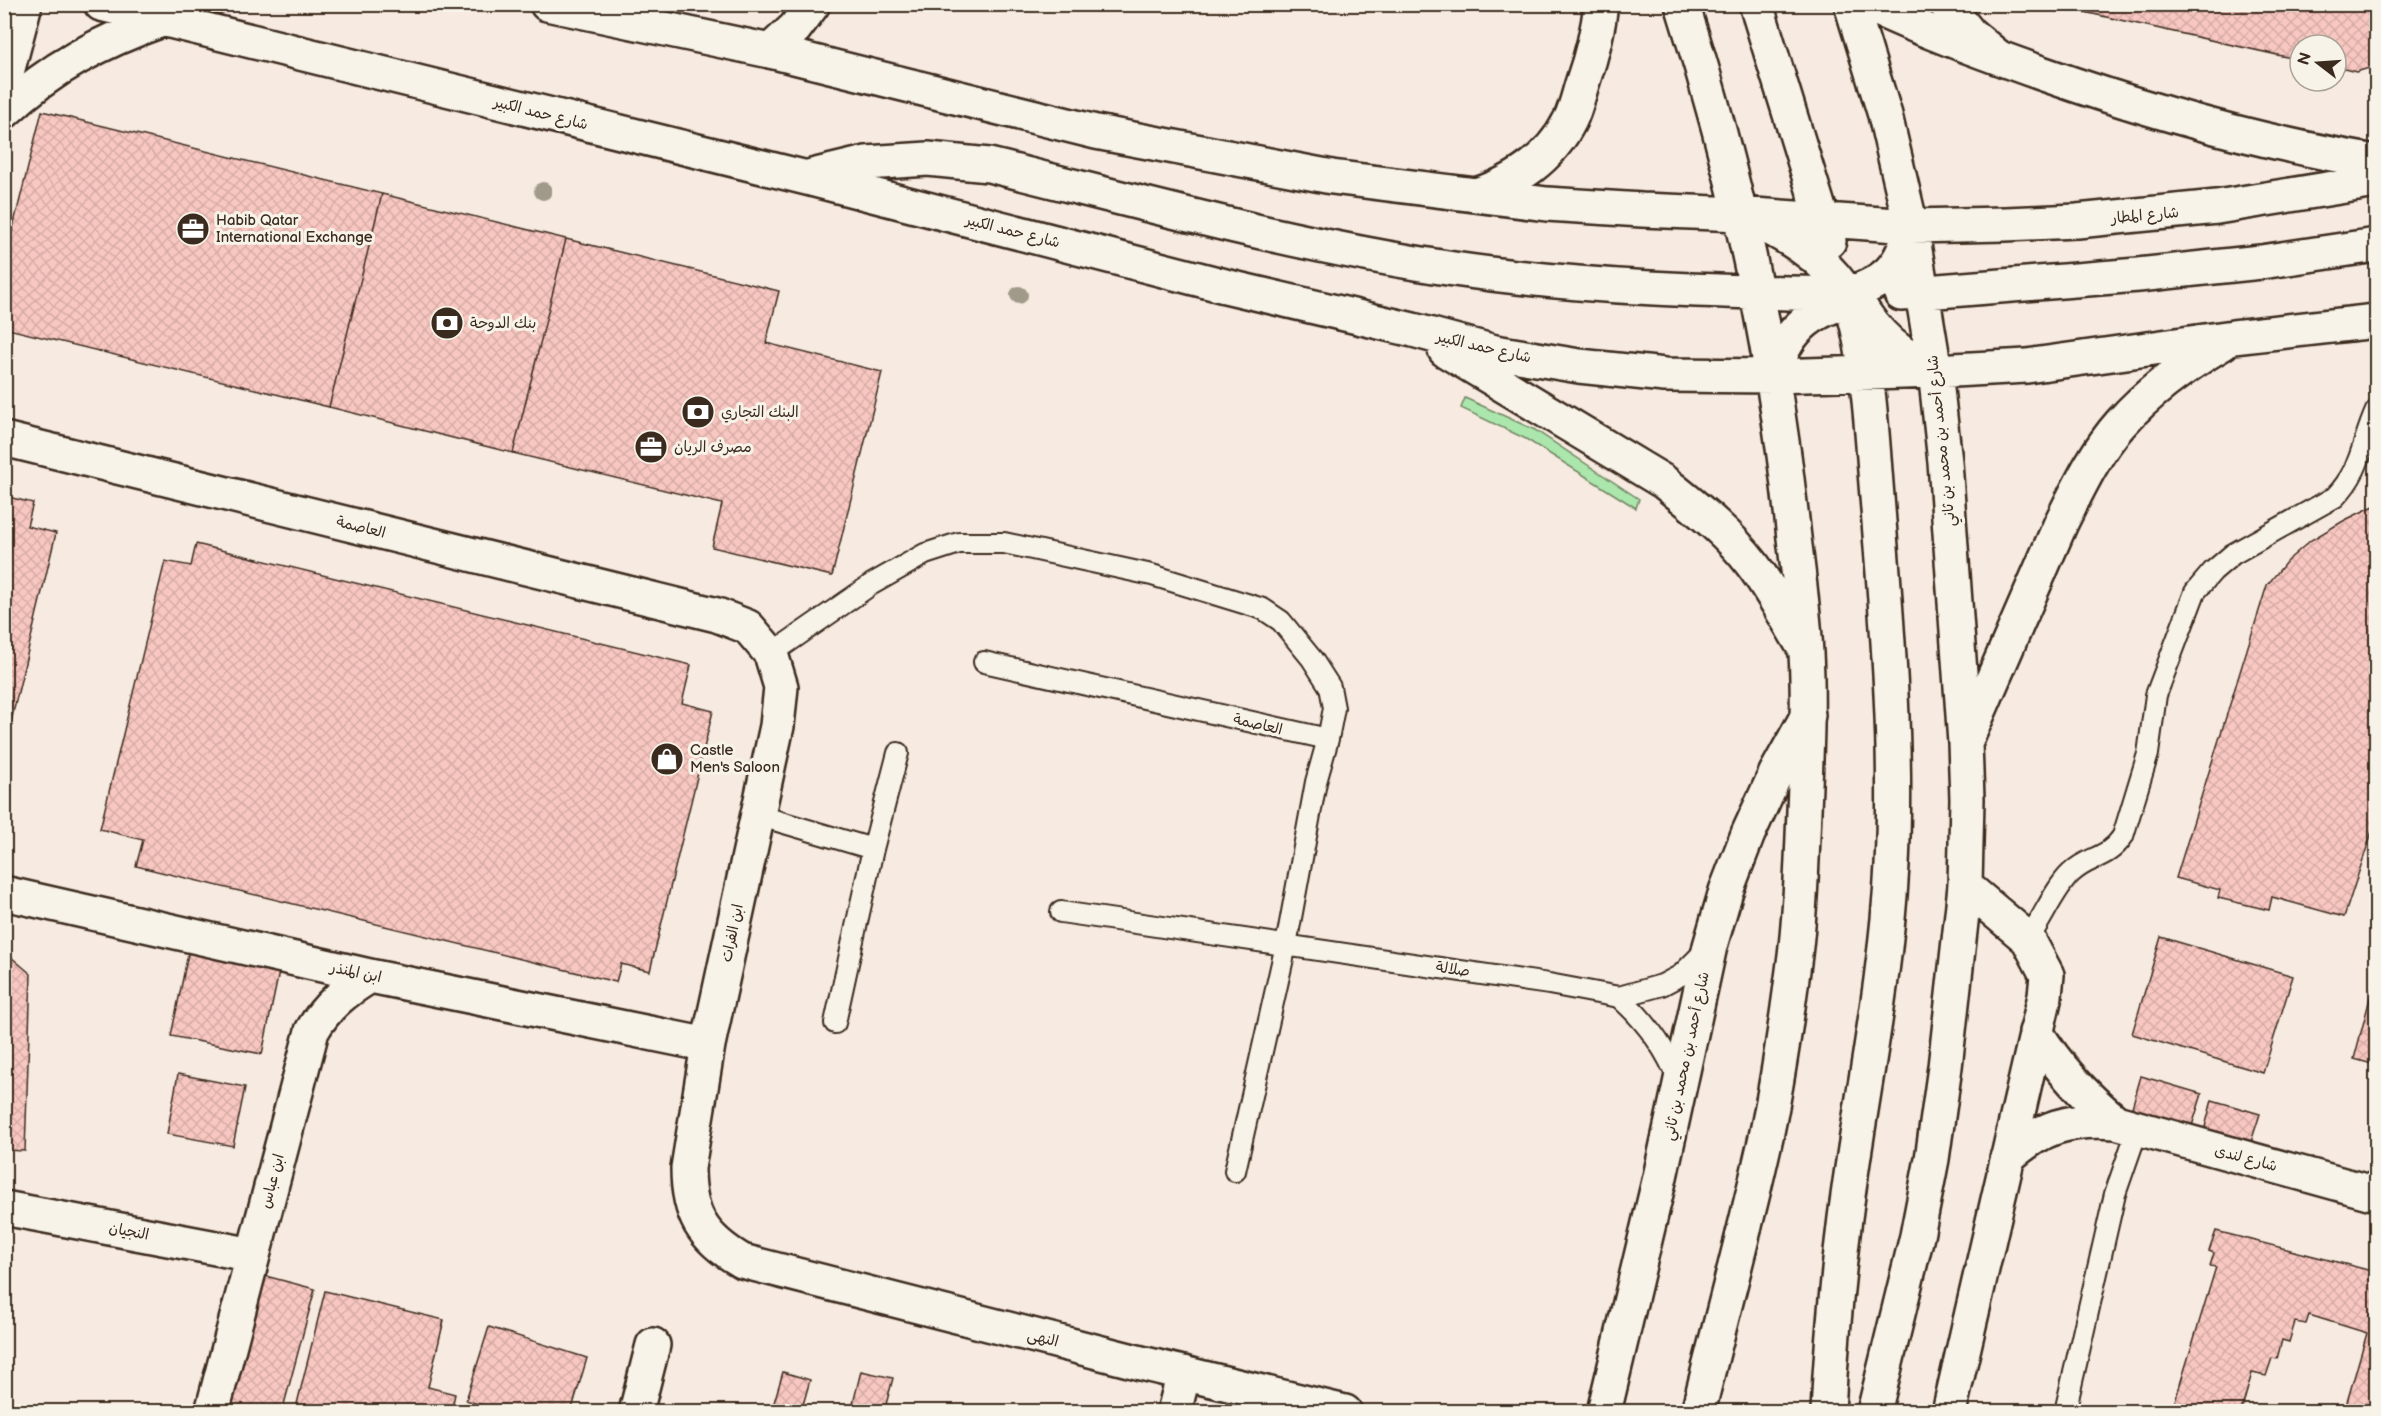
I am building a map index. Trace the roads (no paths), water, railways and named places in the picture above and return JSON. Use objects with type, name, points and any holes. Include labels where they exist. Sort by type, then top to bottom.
[{"type":"main road","points":[[4,84],[25,4]]},
{"type":"main road","name":"شارع حمد الكبير","points":[[100,4],[807,178],[1225,286],[1413,330],[1495,352],[1579,366],[1665,375],[1774,376],[1935,371]]},
{"type":"main road","points":[[547,4],[770,51],[1096,132],[1321,175],[1473,196],[1630,210],[1740,214],[1911,226],[1904,253],[1893,269],[1878,282],[1804,322],[1784,346],[1774,376]]},
{"type":"main road","points":[[770,51],[795,28],[813,4]]},
{"type":"main road","points":[[1473,196],[1508,182],[1523,173],[1538,161],[1562,134],[1571,118],[1593,50],[1601,4]]},
{"type":"main road","points":[[1682,4],[1740,214],[1774,376],[1786,461],[1806,651],[1808,715],[1803,853],[1796,951],[1781,1049],[1762,1154],[1736,1267],[1698,1412]]},
{"type":"main road","points":[[1756,4],[1821,221],[1852,297],[1866,374],[1884,584],[1891,703],[1892,866],[1882,972],[1845,1216],[1836,1296],[1828,1412]]},
{"type":"main road","name":"شارع أحمد بن محمد بن ثاني","points":[[1851,4],[1885,115],[1911,226],[1935,371],[1945,462],[1967,799],[1965,886],[1945,1067],[1932,1159],[1917,1236],[1874,1412]]},
{"type":"main road","points":[[1867,4],[1923,30],[2128,104],[2229,132],[2332,155],[2376,162]]},
{"type":"main road","points":[[1946,4],[1970,34],[1999,58]]},
{"type":"main road","points":[[4,112],[51,73],[86,51],[123,33],[162,20]]},
{"type":"main road","points":[[807,178],[866,163],[907,160],[928,159],[989,165],[1353,252],[1453,269],[1554,282],[1653,289],[1852,297],[2138,275],[2261,262],[2376,245]]},
{"type":"main road","name":"شارع المطار","points":[[1911,226],[2015,224],[2147,215],[2217,207],[2376,181]]},
{"type":"main road","points":[[1740,214],[1799,244],[1833,275],[1890,343],[1911,360],[1935,371],[2027,366],[2233,337],[2376,321]]},
{"type":"main road","points":[[1413,330],[1664,482],[1697,508],[1729,538],[1752,564],[1806,651]]},
{"type":"main road","points":[[1965,743],[2061,523],[2104,446],[2120,424],[2158,388],[2178,372],[2233,337]]},
{"type":"main road","name":"العاصمة","points":[[4,439],[717,615]]},
{"type":"main road","name":"ابن الفرات","points":[[717,615],[748,627],[771,654],[781,687],[777,726],[708,1045],[688,1168],[688,1187],[692,1206],[705,1231],[725,1251],[742,1261]]},
{"type":"main road","name":"شارع أحمد بن محمد بن ثاني","points":[[1603,1410],[1680,1086],[1710,946],[1726,891],[1748,834],[1776,773],[1808,715]]},
{"type":"main road","points":[[1949,1412],[2045,996],[2047,975],[2028,939],[1965,886]]},
{"type":"main road","name":"ابن المنذر","points":[[4,893],[370,976],[708,1045]]},
{"type":"main road","name":"ابن عباس","points":[[212,1412],[312,1031],[322,1013],[335,999],[370,976]]},
{"type":"main road","name":"شارع لندى","points":[[2036,1032],[2052,1058],[2071,1082],[2127,1125]]},
{"type":"main road","name":"شارع لندى","points":[[2007,1158],[2024,1143],[2043,1131],[2064,1123],[2090,1120],[2127,1125],[2376,1194]]},
{"type":"main road","name":"النجيان","points":[[4,1208],[253,1254]]},
{"type":"main road","name":"النهى","points":[[742,1261],[1345,1412]]},
{"type":"main road","points":[[636,1412],[653,1345]]},
{"type":"main road","points":[[1174,1412],[1184,1373]]},
{"type":"lane","points":[[2028,939],[2070,874],[2086,862],[2105,855],[2123,836],[2148,754],[2156,694],[2195,592],[2213,571],[2234,554],[2335,497],[2348,484],[2357,468],[2368,428],[2376,411]]},
{"type":"lane","points":[[771,654],[872,584],[925,554],[959,543],[1004,543],[1152,575],[1263,609],[1281,621],[1312,659],[1330,687],[1334,708],[1316,782],[1286,945],[1235,1171]]},
{"type":"lane","name":"العاصمة","points":[[984,662],[1328,739]]},
{"type":"lane","points":[[835,1023],[873,849],[898,753]]},
{"type":"lane","points":[[758,815],[873,849]]},
{"type":"lane","name":"صلالة","points":[[1061,912],[1550,984],[1619,997],[1662,985],[1681,975],[1710,946]]},
{"type":"lane","points":[[1619,997],[1652,1029],[1670,1060],[1680,1086]]},
{"type":"lane","points":[[2065,1412],[2115,1194],[2127,1125]]},
{"type":"place","name":"Habib Qatar International Exchange","points":[[193,229]]},
{"type":"place","name":"بنك الدوحة","points":[[447,323]]},
{"type":"place","name":"البنك التجاري","points":[[698,412]]},
{"type":"place","name":"مصرف الريان","points":[[651,447]]},
{"type":"place","name":"Castle Men's Saloon","points":[[667,759]]}]
